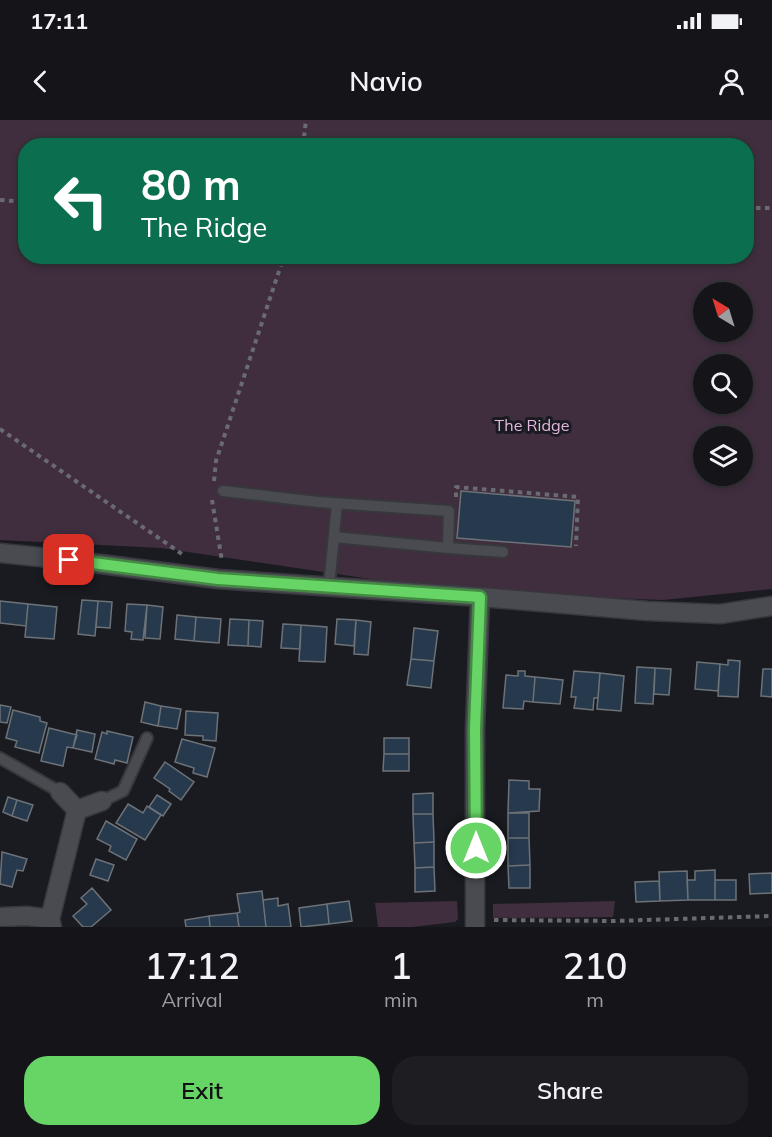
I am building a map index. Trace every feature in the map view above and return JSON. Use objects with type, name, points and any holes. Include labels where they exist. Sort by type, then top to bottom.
[{"type":"street","points":[[0,553],[218,579],[648,611],[720,614],[772,606]]},
{"type":"street","points":[[476,923],[475,729],[480,597]]},
{"type":"street","points":[[60,792],[77,810]]},
{"type":"street","points":[[77,810],[102,801]]},
{"type":"street","points":[[0,917],[27,916],[51,923],[77,810]]},
{"type":"lane","points":[[218,493],[448,511],[448,548]]},
{"type":"lane","points":[[329,586],[337,504]]},
{"type":"lane","points":[[334,537],[503,552]]},
{"type":"lane","points":[[102,801],[123,791],[147,738]]},
{"type":"lane","points":[[0,758],[60,792]]},
{"type":"path","points":[[304,138],[306,120]]},
{"type":"path","points":[[0,200],[18,201]]},
{"type":"path","points":[[754,208],[772,208]]},
{"type":"path","points":[[214,483],[216,461],[281,264]]},
{"type":"path","points":[[0,429],[189,559]]},
{"type":"path","points":[[448,511],[456,512],[456,487],[578,497],[576,546]]},
{"type":"path","points":[[218,493],[212,505],[222,561],[218,579]]},
{"type":"path","points":[[476,923],[772,916]]},
{"type":"green space","name":"The Ridge","points":[[0,120],[772,120],[772,589],[663,600],[458,592],[161,548],[0,540]]},
{"type":"green space","points":[[457,901],[458,919],[455,922],[412,927],[378,927],[375,903]]},
{"type":"green space","points":[[615,901],[613,917],[493,918],[493,904]]},
{"type":"building","points":[[461,491],[575,501],[571,547],[457,538]]},
{"type":"building","points":[[82,600],[98,601],[95,636],[78,634]]},
{"type":"building","points":[[0,601],[28,604],[26,626],[0,623]]},
{"type":"building","points":[[98,601],[112,602],[110,628],[96,627]]},
{"type":"building","points":[[28,604],[57,607],[54,639],[25,637]]},
{"type":"building","points":[[127,604],[147,605],[143,640],[131,639],[132,632],[125,631]]},
{"type":"building","points":[[147,605],[163,607],[160,639],[145,638]]},
{"type":"building","points":[[177,615],[196,617],[194,641],[175,639]]},
{"type":"building","points":[[196,617],[221,619],[219,643],[194,641]]},
{"type":"building","points":[[230,619],[249,620],[248,646],[228,645]]},
{"type":"building","points":[[337,619],[356,620],[354,646],[335,644]]},
{"type":"building","points":[[249,620],[263,621],[261,647],[248,646]]},
{"type":"building","points":[[356,620],[371,622],[368,655],[354,654]]},
{"type":"building","points":[[283,624],[301,625],[300,649],[281,648]]},
{"type":"building","points":[[301,625],[327,627],[325,662],[299,661]]},
{"type":"building","points":[[414,628],[438,631],[434,661],[411,659]]},
{"type":"building","points":[[411,659],[434,661],[431,688],[407,685]]},
{"type":"building","points":[[728,660],[740,661],[738,697],[718,696],[720,664],[728,665]]},
{"type":"building","points":[[697,662],[720,664],[718,691],[695,689]]},
{"type":"building","points":[[637,667],[655,668],[653,704],[635,703]]},
{"type":"building","points":[[655,668],[671,669],[669,695],[654,694]]},
{"type":"building","points":[[763,669],[772,669],[772,697],[761,696]]},
{"type":"building","points":[[518,671],[525,671],[525,676],[535,677],[533,702],[524,701],[523,709],[503,708],[506,675],[518,676]]},
{"type":"building","points":[[574,671],[600,673],[598,698],[594,698],[593,710],[574,708],[576,697],[571,697]]},
{"type":"building","points":[[600,673],[624,676],[621,711],[597,709]]},
{"type":"building","points":[[535,677],[563,680],[560,704],[533,702]]},
{"type":"building","points":[[145,702],[161,706],[158,726],[141,722]]},
{"type":"building","points":[[0,705],[11,707],[7,723],[0,722]]},
{"type":"building","points":[[161,706],[181,709],[177,729],[158,726]]},
{"type":"building","points":[[13,710],[40,717],[40,721],[47,723],[39,753],[15,747],[17,741],[6,738]]},
{"type":"building","points":[[186,711],[218,713],[216,741],[203,740],[203,736],[185,735]]},
{"type":"building","points":[[49,728],[77,735],[73,748],[67,747],[63,766],[41,761]]},
{"type":"building","points":[[77,730],[95,734],[92,752],[73,748]]},
{"type":"building","points":[[107,731],[133,737],[127,763],[115,760],[114,764],[95,759],[102,732],[107,734]]},
{"type":"building","points":[[384,738],[409,738],[409,754],[384,754]]},
{"type":"building","points":[[182,739],[215,748],[207,777],[193,773],[194,768],[175,762]]},
{"type":"building","points":[[384,754],[409,754],[409,771],[383,771]]},
{"type":"building","points":[[165,762],[194,782],[181,800],[154,778]]},
{"type":"building","points":[[509,780],[529,781],[529,789],[540,789],[539,811],[508,813]]},
{"type":"building","points":[[433,793],[433,814],[413,814],[413,794]]},
{"type":"building","points":[[157,795],[171,804],[163,816],[149,807]]},
{"type":"building","points":[[8,797],[17,800],[12,816],[3,812]]},
{"type":"building","points":[[17,800],[33,805],[27,821],[12,816]]},
{"type":"building","points":[[128,804],[143,813],[147,806],[161,815],[145,840],[116,823]]},
{"type":"building","points":[[508,813],[529,813],[529,838],[508,838]]},
{"type":"building","points":[[413,814],[433,814],[434,842],[414,843]]},
{"type":"building","points":[[106,821],[137,839],[126,860],[109,851],[111,846],[97,839]]},
{"type":"building","points":[[508,838],[529,838],[530,865],[508,866]]},
{"type":"building","points":[[434,842],[434,867],[415,868],[414,843]]},
{"type":"building","points":[[2,852],[27,859],[23,871],[17,870],[12,887],[0,884]]},
{"type":"building","points":[[96,859],[114,865],[108,881],[90,875]]},
{"type":"building","points":[[530,865],[530,888],[509,888],[508,866]]},
{"type":"building","points":[[434,867],[435,891],[415,892],[415,868]]},
{"type":"building","points":[[715,870],[715,900],[688,900],[687,880],[695,880],[695,871]]},
{"type":"building","points":[[687,871],[688,900],[660,901],[659,872]]},
{"type":"building","points":[[772,873],[772,893],[750,894],[749,874]]},
{"type":"building","points":[[715,880],[736,880],[736,900],[715,900]]},
{"type":"building","points":[[659,881],[660,901],[636,902],[635,882]]},
{"type":"building","points":[[92,888],[111,910],[91,927],[83,927],[73,916],[87,904],[81,898]]},
{"type":"building","points":[[262,891],[266,927],[239,927],[237,913],[240,912],[237,894]]},
{"type":"building","points":[[278,898],[278,906],[288,904],[291,927],[266,927],[263,900]]},
{"type":"building","points":[[349,901],[352,921],[329,924],[327,904]]},
{"type":"building","points":[[327,904],[329,924],[301,927],[299,908]]},
{"type":"building","points":[[237,913],[239,927],[210,927],[209,916]]},
{"type":"building","points":[[209,916],[210,927],[186,927],[185,920]]},
{"type":"route","points":[[69,560],[218,579],[480,597],[475,729],[476,848]]}]
